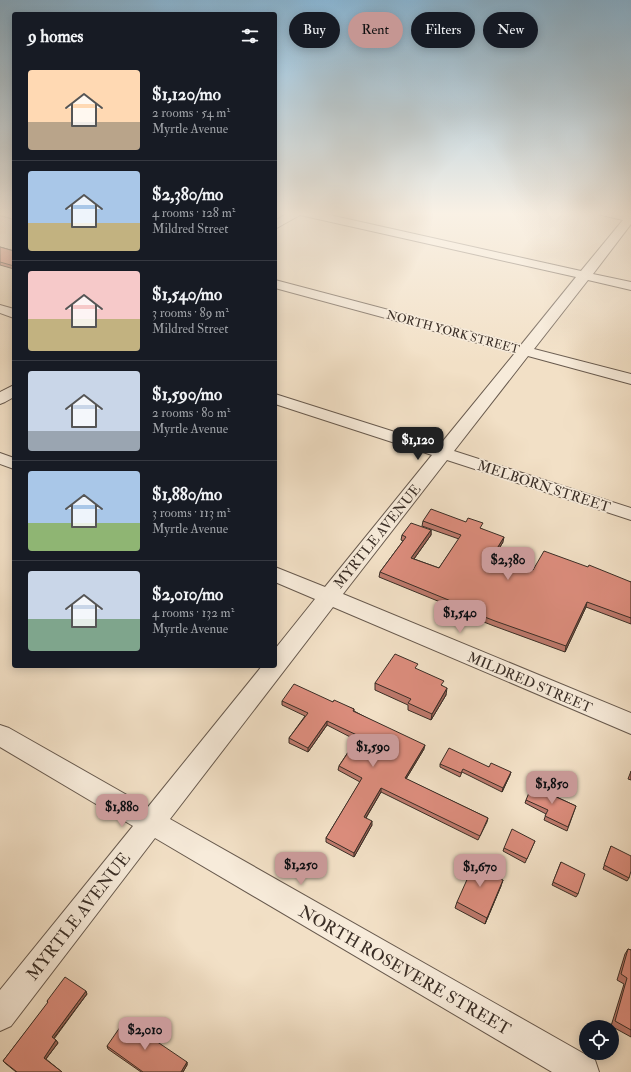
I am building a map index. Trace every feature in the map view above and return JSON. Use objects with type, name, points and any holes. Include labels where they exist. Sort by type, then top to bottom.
[{"type":"street","points":[[522,262],[631,286]]},
{"type":"street","name":"MYRTLE AVENUE","points":[[277,663],[328,596],[595,262]]},
{"type":"street","name":"NORTH YORK STREET","points":[[277,285],[631,379]]},
{"type":"street","points":[[0,309],[12,313]]},
{"type":"street","points":[[0,399],[12,391]]},
{"type":"street","name":"MELBORN STREET","points":[[277,400],[631,514]]},
{"type":"street","points":[[0,458],[12,463]]},
{"type":"street","name":"MILDRED STREET","points":[[277,575],[631,724]]},
{"type":"street","name":"MYRTLE AVENUE","points":[[0,1015],[273,668]]},
{"type":"street","name":"NORTH ROSEVERE STREET","points":[[0,735],[583,1072]]},
{"type":"building","points":[[0,262],[12,262],[12,265]]},
{"type":"building","points":[[431,509],[466,522],[468,518],[483,523],[480,528],[504,537],[493,555],[533,570],[544,551],[588,567],[589,565],[631,582],[631,618],[587,602],[566,646],[472,612],[473,610],[380,572],[406,537],[402,535],[411,523],[431,530],[411,558],[439,568],[461,535],[423,521]]},
{"type":"building","points":[[395,654],[418,664],[415,668],[444,681],[441,685],[447,688],[432,714],[408,703],[411,699],[375,683]]},
{"type":"building","points":[[294,684],[333,702],[334,700],[354,709],[353,711],[425,745],[405,778],[488,818],[480,836],[381,788],[364,817],[372,821],[354,853],[326,838],[362,778],[339,766],[359,736],[327,721],[308,748],[289,738],[308,713],[282,701]]},
{"type":"building","points":[[449,748],[489,767],[491,763],[511,772],[503,788],[463,769],[461,773],[440,764]]},
{"type":"building","points":[[533,783],[553,792],[552,795],[576,806],[568,827],[545,816],[548,810],[526,800]]},
{"type":"building","points":[[512,829],[535,841],[527,859],[504,848]]},
{"type":"building","points":[[611,846],[631,856],[631,871],[629,878],[604,865]]},
{"type":"building","points":[[478,855],[492,862],[488,872],[503,880],[487,918],[457,902]]},
{"type":"building","points":[[561,862],[585,874],[578,894],[553,882]]},
{"type":"building","points":[[628,949],[631,950],[631,1030],[619,1023],[619,1020],[615,1020],[627,978],[621,974]]},
{"type":"building","points":[[65,977],[86,991],[52,1037],[56,1040],[44,1058],[62,1072],[17,1072],[3,1061]]},
{"type":"building","points":[[125,1020],[187,1062],[181,1072],[143,1072],[107,1046]]}]
